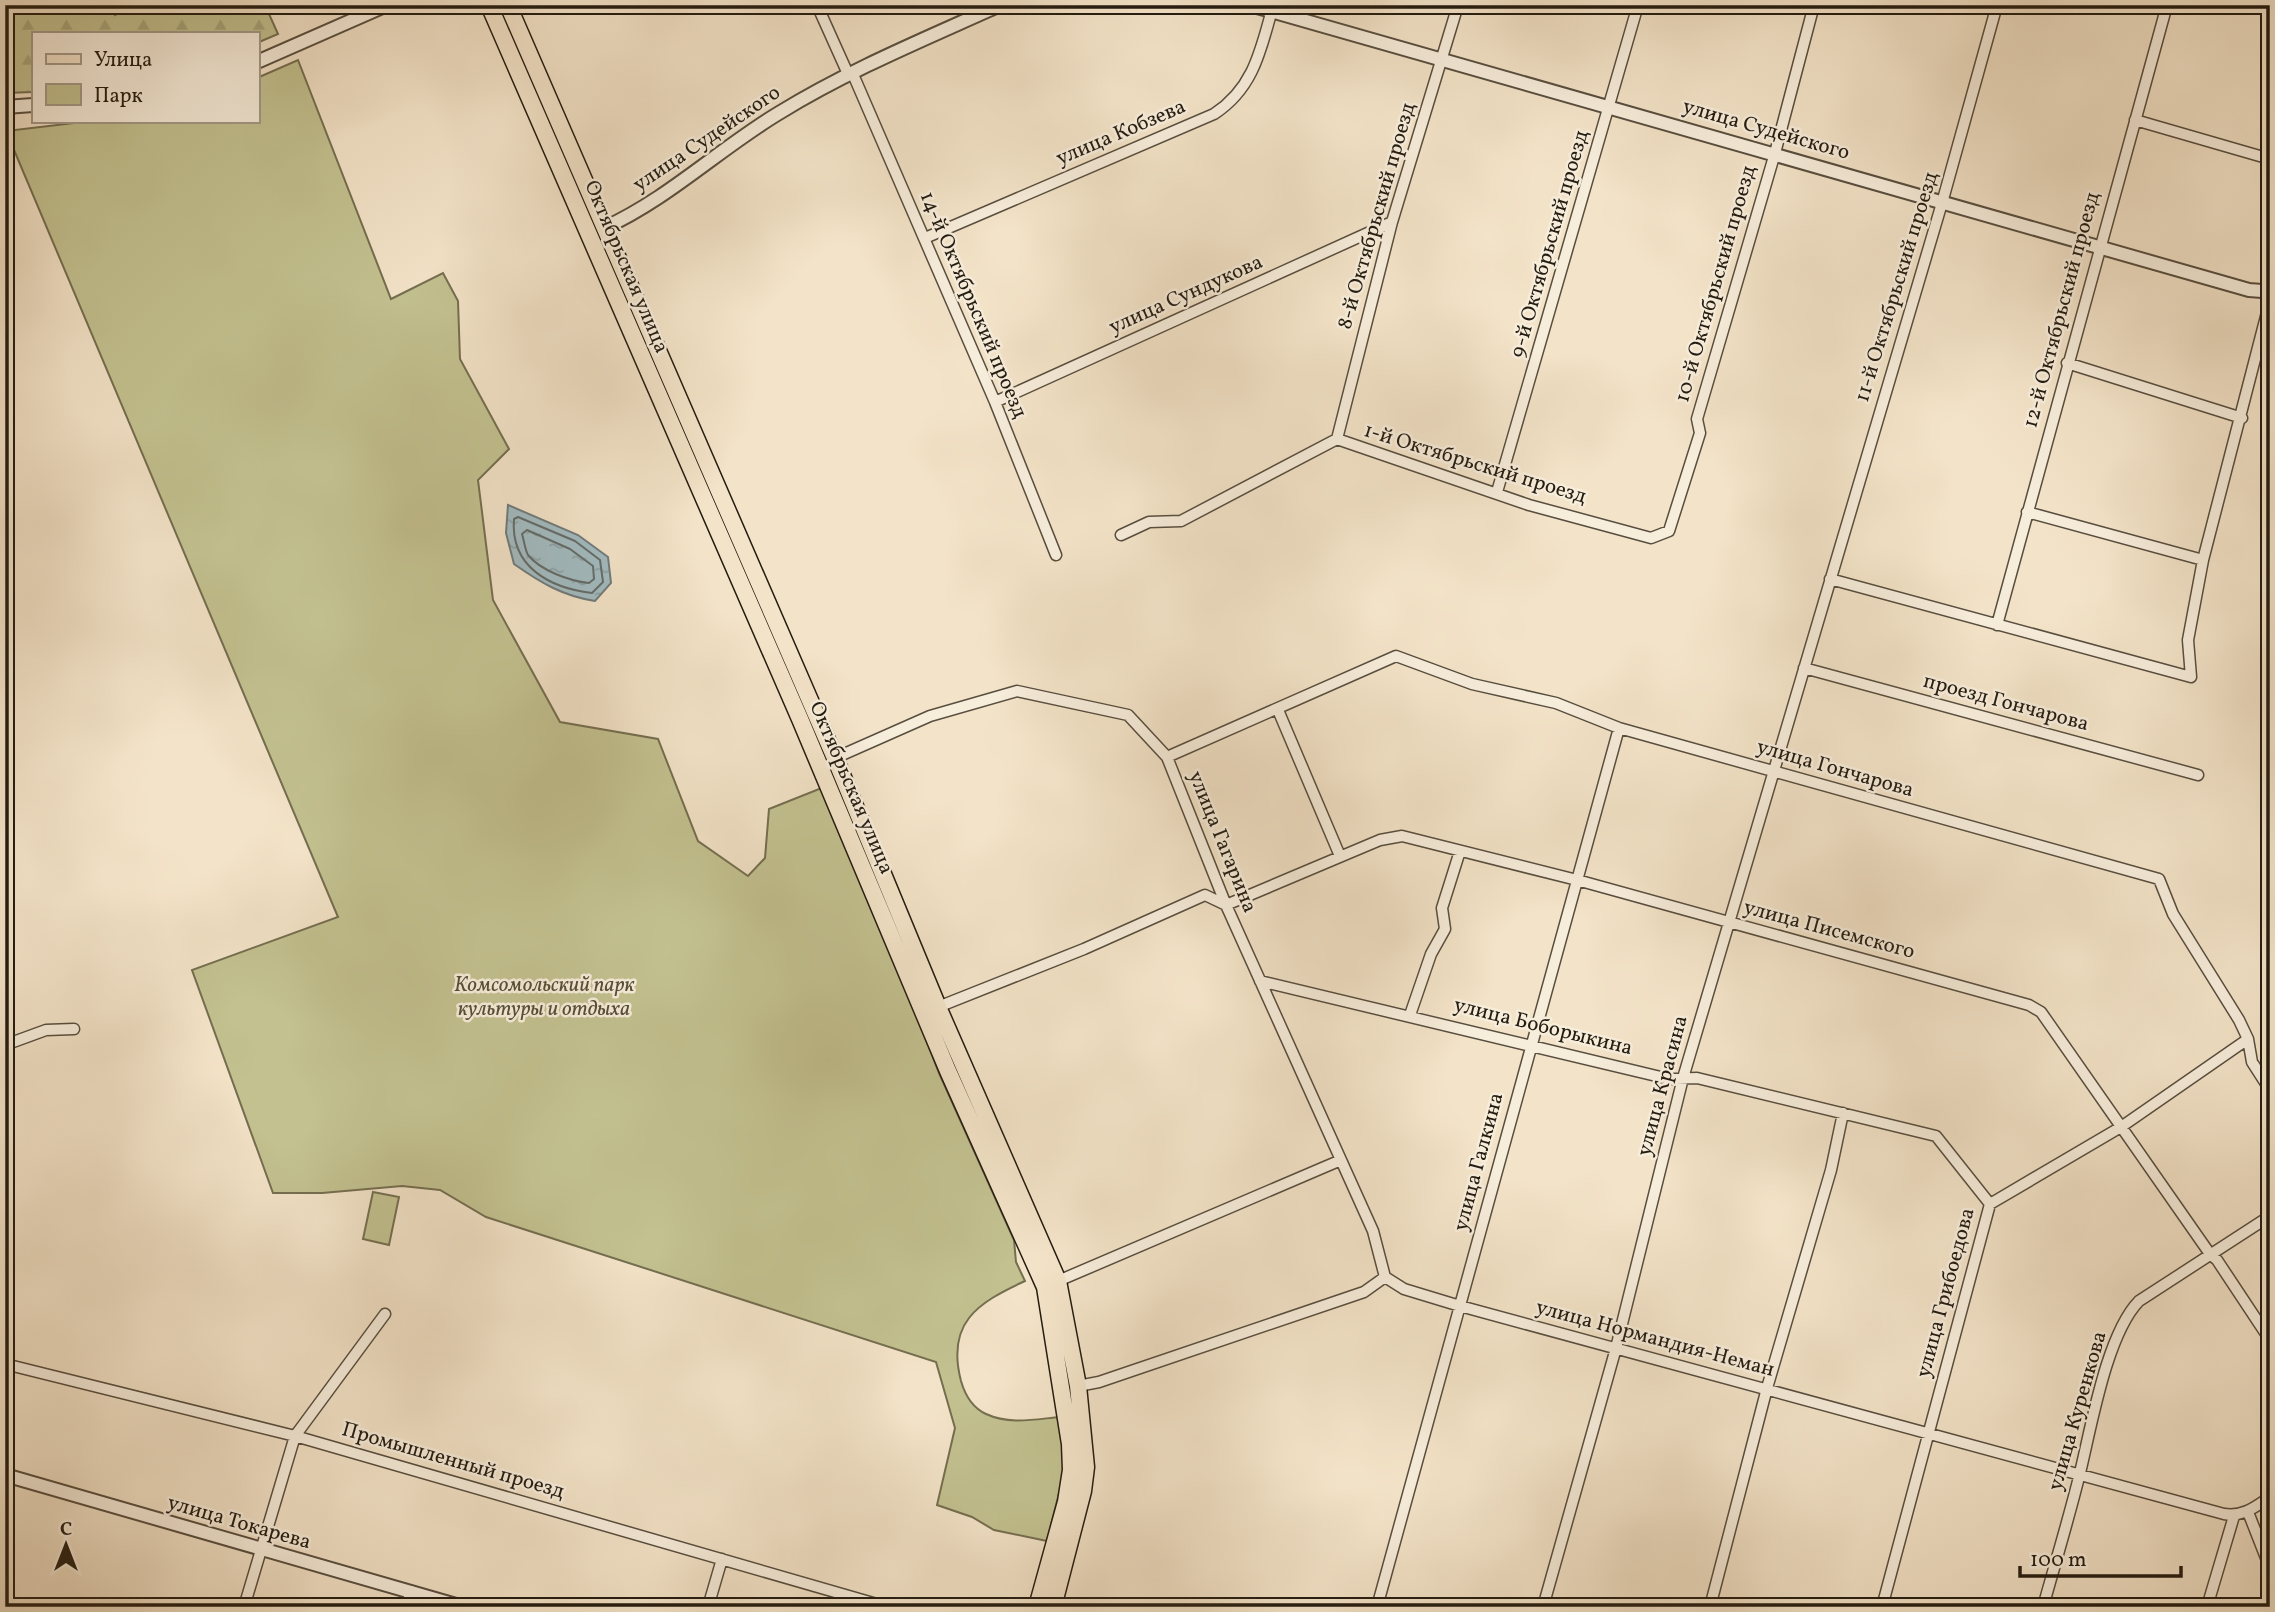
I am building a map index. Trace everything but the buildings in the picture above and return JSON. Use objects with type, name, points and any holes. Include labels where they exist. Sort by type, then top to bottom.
[{"type":"main road","name":"Октябрьская улица","points":[[489,5],[800,719],[948,1071],[1051,1284],[1069,1431],[1071,1471],[1066,1502],[1037,1607]]},
{"type":"main road","name":"Октябрьская улица","points":[[508,5],[835,758],[1051,1284],[1078,1386],[1086,1439],[1085,1480],[1052,1607]]},
{"type":"main road","name":"улица Судейского","points":[[589,236],[604,228]]},
{"type":"street","points":[[259,61],[387,5]]},
{"type":"street","name":"14-й Октябрьский проезд","points":[[817,5],[925,238],[1056,555]]},
{"type":"street","name":"улица Судейского","points":[[604,228],[660,197],[780,112],[850,73],[1000,5]]},
{"type":"street","name":"улица Судейского","points":[[1250,5],[1272,8],[1609,108],[2249,289],[2262,291],[2270,288]]},
{"type":"street","name":"8-й Октябрьский проезд","points":[[1338,439],[1392,222],[1458,5]]},
{"type":"street","name":"9-й Октябрьский проезд","points":[[1497,492],[1638,5]]},
{"type":"street","name":"10-й Октябрьский проезд","points":[[1670,531],[1700,433],[1697,419],[1775,153],[1814,5]]},
{"type":"street","name":"11-й Октябрьский проезд","points":[[1830,579],[1942,202],[1997,5]]},
{"type":"street","name":"12-й Октябрьский проезд","points":[[1997,625],[2167,5]]},
{"type":"street","name":"улица Кобзева","points":[[925,238],[1214,114],[1230,103],[1250,77],[1261,53],[1272,8]]},
{"type":"street","points":[[5,107],[32,105]]},
{"type":"street","points":[[2135,120],[2270,159]]},
{"type":"street","name":"улица Сундукова","points":[[995,402],[1392,222]]},
{"type":"street","points":[[1830,579],[2191,677],[2188,640],[2203,560],[2242,418],[2270,301]]},
{"type":"street","points":[[2067,362],[2242,418]]},
{"type":"street","name":"1-й Октябрьский проезд","points":[[1121,535],[1149,522],[1181,521],[1338,439],[1529,505],[1651,538],[1670,531]]},
{"type":"street","points":[[2027,512],[2203,560]]},
{"type":"street","name":"улица Красина","points":[[1544,1607],[1616,1348],[1683,1078],[1731,923],[1830,579]]},
{"type":"street","name":"улица Гончарова","points":[[1167,757],[1396,656],[1472,684],[1556,703],[1619,728],[2159,879],[2173,914],[2239,1020],[2248,1039],[2252,1062],[2270,1090]]},
{"type":"street","name":"проезд Гончарова","points":[[1804,668],[2198,775]]},
{"type":"street","name":"улица Гагарина","points":[[835,758],[930,716],[1017,691],[1128,715],[1167,757],[1226,905],[1373,1231],[1385,1277]]},
{"type":"street","points":[[1278,710],[1340,856]]},
{"type":"street","name":"улица Галкина","points":[[1377,1607],[1619,728]]},
{"type":"street","name":"улица Писемского","points":[[1226,905],[1380,840],[1402,836],[1577,880],[2029,1005],[2049,1020],[2270,1340]]},
{"type":"street","points":[[1410,1014],[1431,954],[1445,929],[1442,908],[1460,851]]},
{"type":"street","points":[[938,1007],[1084,949],[1205,895],[1226,905]]},
{"type":"street","name":"улица Боборыкина","points":[[1261,981],[1410,1014],[1669,1079],[1683,1078],[1936,1136],[1990,1204]]},
{"type":"street","points":[[5,1045],[46,1030],[74,1029]]},
{"type":"street","name":"улица Грибоедова","points":[[1882,1607],[1990,1204],[2121,1126],[2248,1039]]},
{"type":"street","points":[[1710,1607],[1767,1388],[1831,1170],[1843,1113]]},
{"type":"street","points":[[1051,1284],[1341,1160]]},
{"type":"street","name":"улица Куренкова","points":[[2043,1607],[2119,1332],[2129,1311],[2139,1301],[2270,1216]]},
{"type":"street","points":[[1078,1386],[1099,1382],[1364,1292],[1385,1277]]},
{"type":"street","name":"улица Нормандия-Неман","points":[[1385,1277],[1404,1289],[1460,1307],[2234,1516]]},
{"type":"street","points":[[244,1607],[258,1549],[295,1436],[386,1314]]},
{"type":"street","name":"Промышленный проезд","points":[[6,1364],[295,1436],[887,1607]]},
{"type":"street","name":"улица Токарева","points":[[5,1475],[463,1607]]},
{"type":"street","points":[[2207,1607],[2234,1516],[2248,1512],[2270,1497]]},
{"type":"street","points":[[2248,1512],[2270,1568]]},
{"type":"street","points":[[708,1607],[722,1559]]},
{"type":"street","points":[[406,1607],[411,1591]]},
{"type":"green space","points":[[5,5],[111,5],[115,15],[134,5],[265,5],[278,34],[259,42],[259,32],[32,32],[32,92],[5,93]]},
{"type":"green space","name":"Комсомольский парк культуры и отдыха","points":[[298,60],[391,299],[443,273],[458,301],[460,359],[509,449],[478,480],[493,600],[560,722],[658,739],[698,841],[748,876],[765,858],[769,809],[829,785],[939,1073],[1014,1240],[1016,1262],[1025,1281],[993,1298],[969,1318],[958,1344],[957,1361],[967,1396],[973,1405],[986,1414],[1014,1420],[1060,1417],[1065,1469],[1047,1541],[994,1530],[972,1517],[937,1505],[955,1428],[936,1362],[486,1217],[440,1190],[402,1186],[322,1193],[273,1193],[192,970],[338,917],[6,131],[82,122],[259,122],[259,77]]},
{"type":"green space","points":[[373,1192],[399,1197],[389,1245],[363,1239]]},
{"type":"water","points":[[508,505],[578,535],[608,557],[611,583],[595,601],[553,588],[514,564],[506,533]]}]
